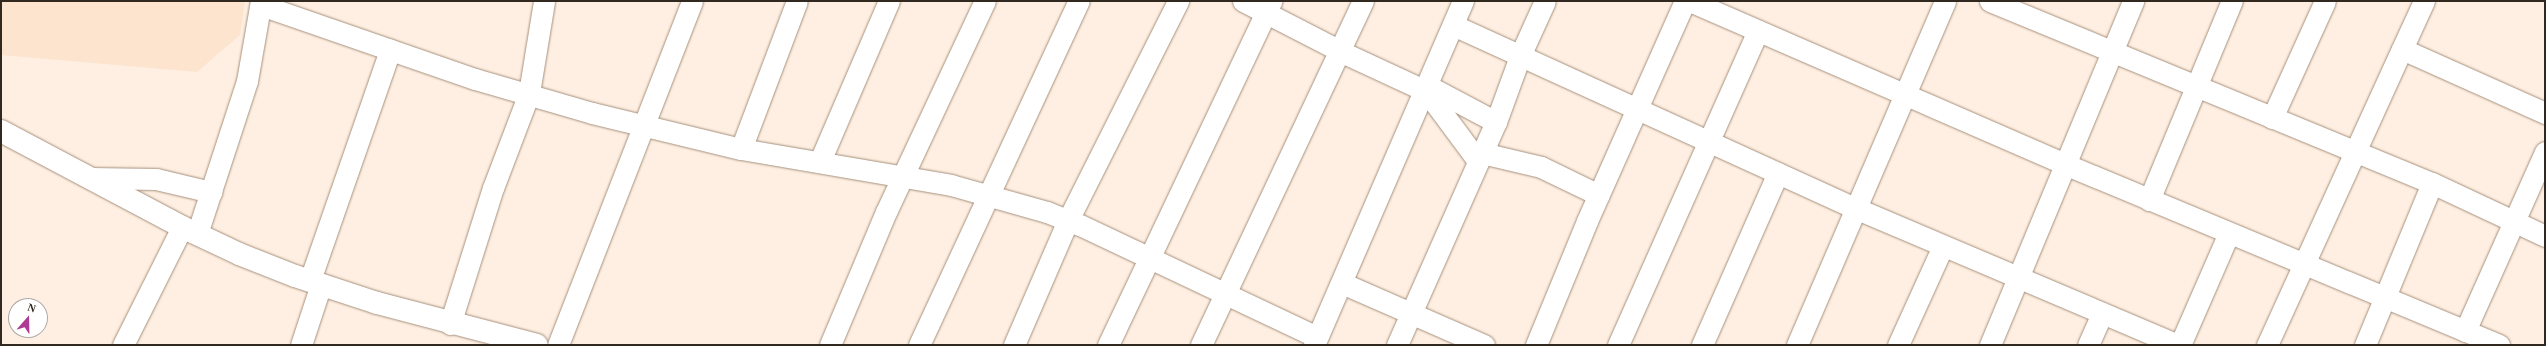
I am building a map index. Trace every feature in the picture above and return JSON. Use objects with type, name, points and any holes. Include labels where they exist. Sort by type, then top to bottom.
[{"type":"street","points":[[450,324],[493,188],[529,93],[544,1]]},
{"type":"street","points":[[558,345],[645,125],[692,1]]},
{"type":"street","points":[[741,149],[797,1]]},
{"type":"street","points":[[820,161],[889,1]]},
{"type":"street","points":[[830,345],[904,175],[985,1]]},
{"type":"street","points":[[919,345],[1080,1]]},
{"type":"street","points":[[1014,345],[1068,220],[1178,1]]},
{"type":"street","points":[[1243,1],[1268,7],[1340,51],[1427,88],[1496,122]]},
{"type":"street","points":[[1201,345],[1363,1]]},
{"type":"street","points":[[123,345],[211,192],[247,82],[261,3],[390,50],[475,78],[592,113],[741,149],[904,175],[951,185],[1068,220],[1225,295],[1316,341],[1464,1]]},
{"type":"street","points":[[1397,345],[1496,122],[1520,56],[1545,1]]},
{"type":"street","points":[[1536,345],[1599,195],[1685,1]]},
{"type":"street","points":[[1690,1],[1906,96],[2149,200],[2386,298],[2460,335],[2499,345]]},
{"type":"street","points":[[1797,345],[1855,208],[1906,96],[1945,1]]},
{"type":"street","points":[[1990,1],[2196,85],[2272,118],[2432,182],[2545,236]]},
{"type":"street","points":[[1990,345],[2067,165],[2133,1]]},
{"type":"street","points":[[2149,200],[2232,1]]},
{"type":"street","points":[[2272,118],[2326,1]]},
{"type":"street","points":[[2267,345],[2305,264],[2354,151],[2424,1]]},
{"type":"street","points":[[1108,345],[1268,7]]},
{"type":"street","points":[[1453,25],[1855,208],[2177,345]]},
{"type":"street","points":[[1618,345],[1710,142],[1758,31]]},
{"type":"street","points":[[2402,49],[2545,113]]},
{"type":"street","points":[[301,345],[316,282],[390,50]]},
{"type":"street","points":[[1427,88],[1480,157],[1541,167],[1599,195]]},
{"type":"street","points":[[1,131],[189,231],[239,254],[316,282],[450,324],[537,345]]},
{"type":"street","points":[[2460,335],[2514,222],[2545,152]]},
{"type":"street","points":[[1702,345],[1778,173]]},
{"type":"street","points":[[90,178],[156,179],[211,192]]},
{"type":"street","points":[[2365,345],[2386,298],[2432,182]]},
{"type":"street","points":[[2180,345],[2229,233]]},
{"type":"street","points":[[1898,345],[1943,246]]},
{"type":"street","points":[[1342,283],[1484,345]]},
{"type":"street","points":[[2088,345],[2102,313]]},
{"type":"shaded area","points":[[1,1],[245,1],[240,35],[197,72],[1,55]]}]
